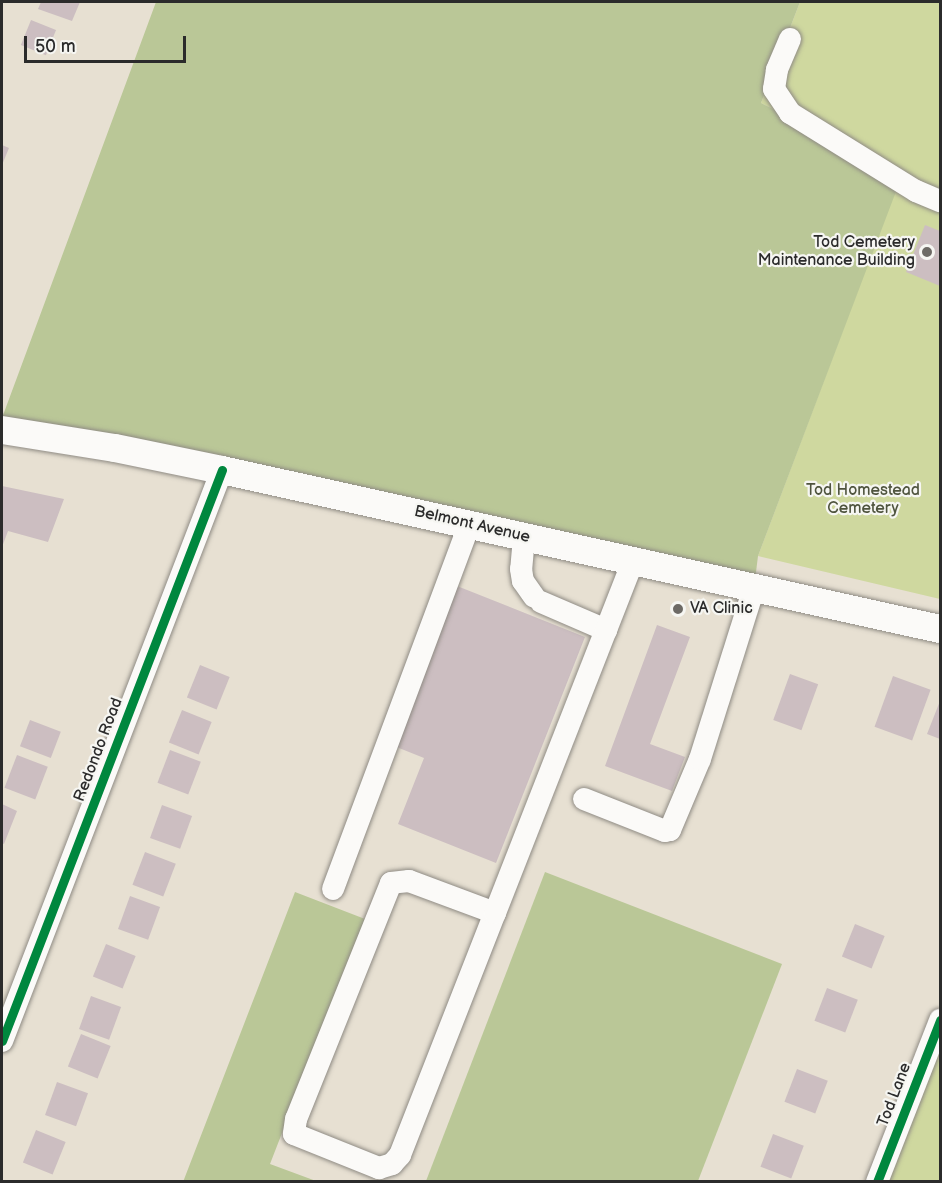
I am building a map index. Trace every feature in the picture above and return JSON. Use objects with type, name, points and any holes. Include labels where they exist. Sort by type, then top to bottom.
[{"type":"main road","name":"Belmont Avenue","points":[[2,430],[115,448],[222,470],[940,629]]},
{"type":"street","points":[[790,39],[777,70],[774,89],[790,113],[916,191],[940,201]]},
{"type":"street","name":"Redondo Road","points":[[2,1041],[222,470]]},
{"type":"street","points":[[333,889],[469,525]]},
{"type":"street","points":[[524,537],[521,569],[523,581],[538,600],[606,630]]},
{"type":"street","points":[[495,913],[409,881],[391,883],[296,1119],[294,1134],[379,1168],[392,1164],[400,1155],[495,913],[633,561]]},
{"type":"street","points":[[584,799],[665,831],[670,830],[700,759],[754,588]]},
{"type":"street","name":"Tod Lane","points":[[877,1182],[940,1020]]},
{"type":"green space","points":[[156,2],[800,2],[761,103],[903,173],[758,556],[754,588],[2,418]]},
{"type":"green space","name":"Tod Homestead Cemetery","points":[[800,2],[940,2],[940,599],[758,556],[902,173],[761,103]]},
{"type":"green space","points":[[545,872],[782,964],[698,1181],[426,1181]]},
{"type":"green space","points":[[295,892],[365,919],[270,1164],[316,1181],[183,1182]]},
{"type":"green space","points":[[940,1020],[940,1181],[877,1181]]},
{"type":"building","points":[[41,2],[80,2],[72,21],[38,9]]},
{"type":"building","points":[[31,20],[56,30],[46,55],[21,45]]},
{"type":"building","points":[[2,145],[9,148],[2,165]]},
{"type":"building","name":"Tod Cemetery Maintenance Building","points":[[925,225],[940,231],[940,286],[906,272]]},
{"type":"building","points":[[2,486],[64,499],[48,542],[8,531],[2,547]]},
{"type":"building","points":[[457,586],[585,637],[496,863],[398,824],[424,758],[394,746]]},
{"type":"building","points":[[657,625],[690,637],[650,744],[685,757],[672,791],[605,766]]},
{"type":"building","points":[[200,665],[230,677],[217,709],[187,697]]},
{"type":"building","points":[[790,674],[818,684],[801,730],[773,720]]},
{"type":"building","points":[[893,676],[931,690],[912,740],[875,727]]},
{"type":"building","points":[[940,701],[940,739],[927,734]]},
{"type":"building","points":[[182,710],[212,722],[199,754],[169,742]]},
{"type":"building","points":[[30,720],[61,732],[51,758],[20,746]]},
{"type":"building","points":[[170,750],[201,762],[188,795],[157,783]]},
{"type":"building","points":[[17,755],[48,767],[35,800],[4,788]]},
{"type":"building","points":[[2,804],[17,811],[4,844],[2,843]]},
{"type":"building","points":[[162,805],[192,816],[180,849],[150,838]]},
{"type":"building","points":[[145,852],[176,864],[163,897],[132,885]]},
{"type":"building","points":[[130,896],[160,907],[148,940],[118,929]]},
{"type":"building","points":[[855,924],[885,936],[872,968],[842,956]]},
{"type":"building","points":[[106,944],[136,956],[123,988],[93,976]]},
{"type":"building","points":[[827,988],[858,1000],[845,1033],[814,1021]]},
{"type":"building","points":[[91,996],[121,1007],[109,1040],[79,1029]]},
{"type":"building","points":[[81,1034],[111,1046],[98,1078],[68,1066]]},
{"type":"building","points":[[797,1069],[828,1081],[815,1114],[784,1102]]},
{"type":"building","points":[[57,1082],[88,1093],[76,1126],[45,1115]]},
{"type":"building","points":[[36,1130],[66,1142],[53,1174],[23,1162]]},
{"type":"building","points":[[773,1134],[804,1146],[791,1179],[760,1167]]},
{"type":"cycle path","points":[[2,1041],[222,470]]},
{"type":"cycle path","points":[[877,1182],[940,1020]]},
{"type":"place","name":"Tod Cemetery Maintenance Building","points":[[927,252]]},
{"type":"place","name":"VA Clinic","points":[[678,609]]}]
